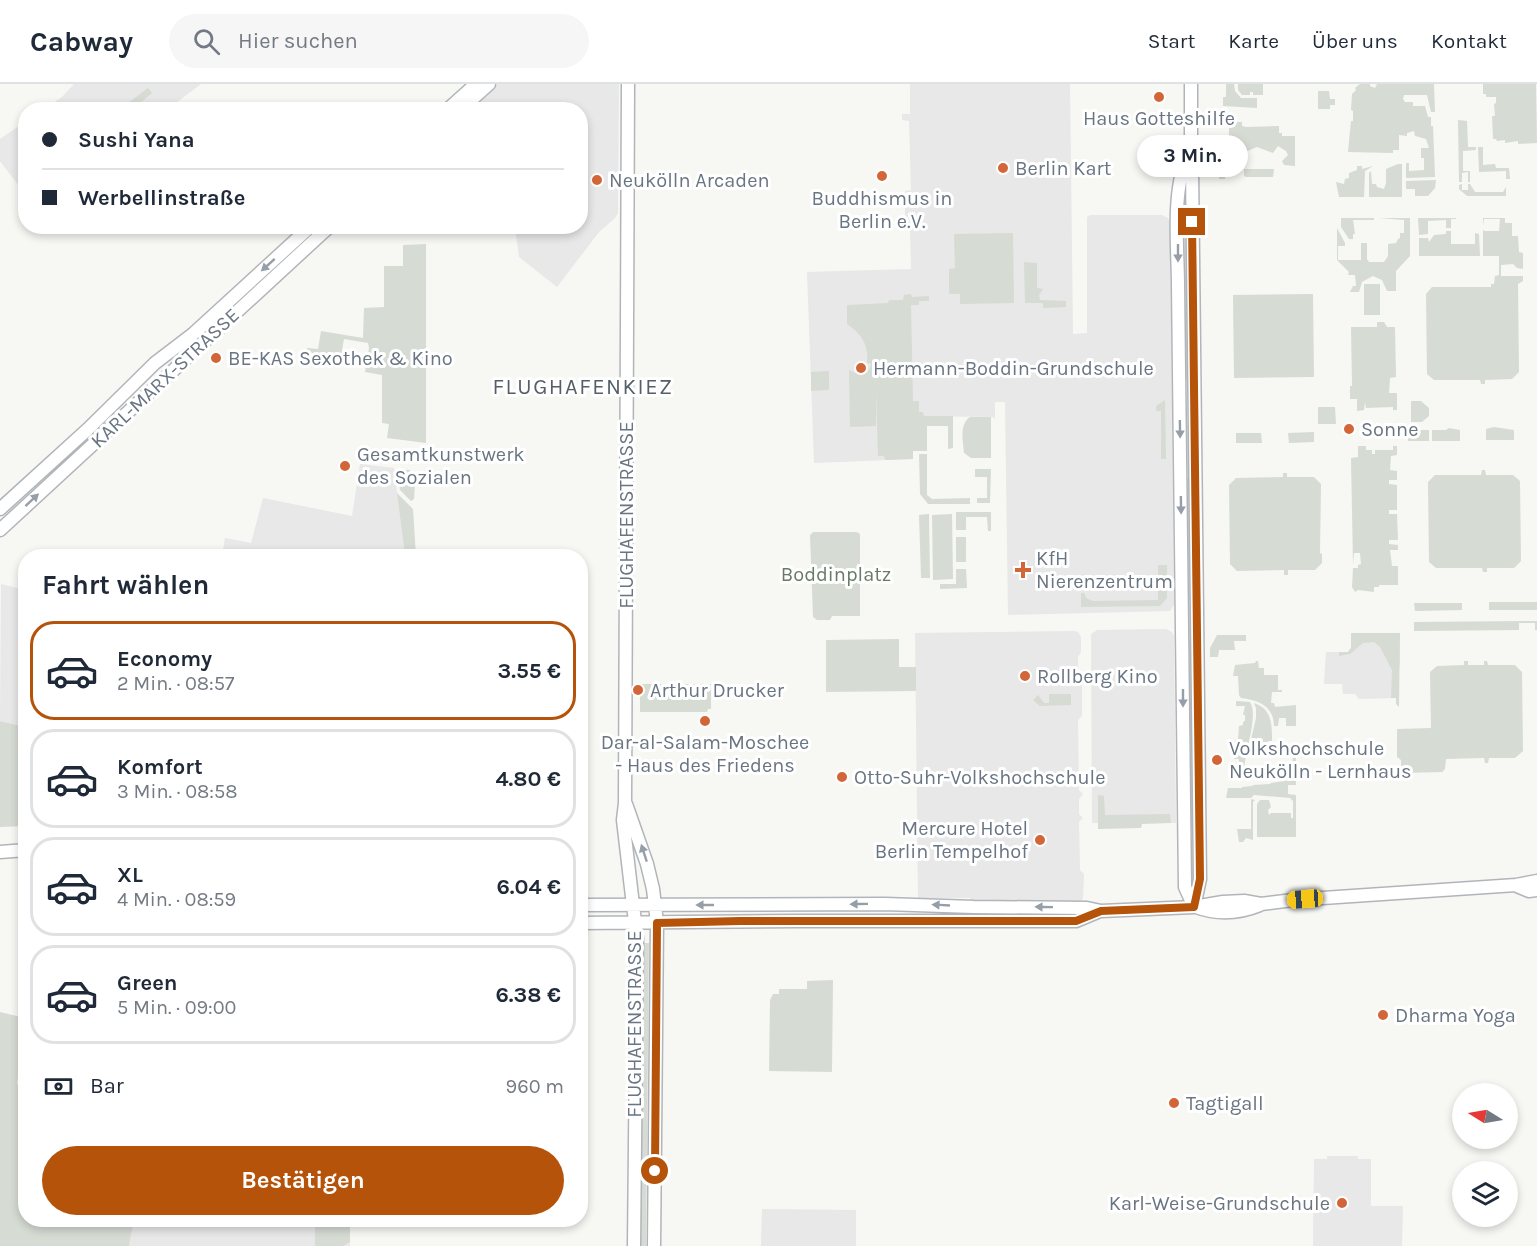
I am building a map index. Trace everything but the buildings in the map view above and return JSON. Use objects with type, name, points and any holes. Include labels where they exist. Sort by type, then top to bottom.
[{"type":"main road","points":[[456,102],[476,84]]},
{"type":"main road","points":[[469,102],[489,84]]},
{"type":"main road","name":"FLUGHAFENSTRASSE","points":[[628,84],[625,803],[623,819],[637,939],[634,1246]]},
{"type":"main road","points":[[1191,84],[1189,157],[1192,167],[1200,883],[1194,907]]},
{"type":"main road","points":[[1189,157],[1182,166],[1178,187],[1179,390],[1185,887],[1194,907]]},
{"type":"main road","points":[[1178,209],[1192,209]]},
{"type":"main road","name":"KARL-MARX-STRASSE","points":[[0,509],[88,429],[155,363],[193,334],[302,234]]},
{"type":"main road","name":"KARL-MARX-STRASSE","points":[[0,530],[321,234]]},
{"type":"main road","points":[[1179,390],[1194,390]]},
{"type":"main road","points":[[1180,467],[1195,467]]},
{"type":"main road","points":[[1182,620],[1197,622]]},
{"type":"main road","name":"FLUGHAFENSTRASSE","points":[[625,803],[644,854],[656,905],[654,1246]]},
{"type":"main road","points":[[1184,834],[1199,834]]},
{"type":"main road","points":[[0,852],[18,851]]},
{"type":"main road","points":[[588,905],[900,904],[1087,908],[1101,911],[1194,907],[1244,901],[1261,904],[1516,885],[1537,881]]},
{"type":"main road","points":[[1516,885],[1529,891],[1537,890]]},
{"type":"main road","points":[[588,923],[1076,921],[1101,911]]},
{"type":"shaded area","points":[[74,84],[201,84],[177,102],[55,102]]},
{"type":"shaded area","name":"Neukölln Arcaden","points":[[498,84],[619,84],[618,213],[599,232],[557,287],[519,257],[516,234],[588,234],[588,102],[477,102]]},
{"type":"shaded area","points":[[910,84],[1070,84],[1073,334],[1087,333],[1087,217],[1090,215],[1162,215],[1170,222],[1174,605],[1170,611],[1008,615],[1005,402],[995,402],[995,419],[993,417],[913,416],[913,459],[814,463],[807,272],[911,269],[910,227],[905,220],[905,191],[911,190],[909,121],[902,120],[902,114],[910,114]]},
{"type":"shaded area","points":[[18,127],[18,185],[0,161],[0,139]]},
{"type":"shaded area","points":[[360,464],[394,468],[404,549],[223,549],[225,538],[251,543],[263,498],[352,516]]},
{"type":"shaded area","points":[[1,584],[18,588],[18,725],[0,721]]},
{"type":"shaded area","points":[[1166,629],[1174,636],[1176,823],[1092,823],[1091,634],[1097,630]]},
{"type":"shaded area","points":[[1078,632],[1081,637],[1078,679],[1082,684],[1082,716],[1078,720],[1079,790],[1083,794],[1079,799],[1079,814],[1083,818],[1079,822],[1080,870],[1084,874],[1083,899],[1077,903],[974,903],[970,898],[918,898],[915,633]]},
{"type":"shaded area","points":[[1351,633],[1400,633],[1400,665],[1396,669],[1396,698],[1359,699],[1355,694],[1343,694],[1342,684],[1324,684],[1326,652],[1348,652],[1351,648]]},
{"type":"shaded area","name":"Karl-Weise-Grundschule","points":[[1327,1156],[1358,1156],[1358,1159],[1371,1159],[1371,1206],[1403,1206],[1402,1246],[1313,1246],[1314,1159],[1327,1159]]},
{"type":"shaded area","points":[[762,1209],[856,1210],[856,1246],[761,1246]]},
{"type":"shaded area","points":[[133,1227],[350,1227],[350,1246],[129,1246]]},
{"type":"green space","points":[[1226,84],[1234,84],[1235,91],[1241,98],[1257,98],[1257,108],[1223,106]]},
{"type":"green space","points":[[1238,84],[1263,84],[1263,95],[1253,95],[1253,92],[1250,92],[1250,95],[1242,95],[1238,90]]},
{"type":"green space","points":[[1360,84],[1370,84],[1375,88],[1377,84],[1434,84],[1435,112],[1431,112],[1427,95],[1404,95],[1403,99],[1405,102],[1413,102],[1413,106],[1425,106],[1428,117],[1431,117],[1435,177],[1406,178],[1406,163],[1409,163],[1409,171],[1424,170],[1421,148],[1429,148],[1426,139],[1415,136],[1414,131],[1407,133],[1407,136],[1399,135],[1399,150],[1393,150],[1393,153],[1348,152],[1351,121],[1353,121],[1352,94]]},
{"type":"green space","points":[[1483,84],[1536,84],[1537,143],[1518,144],[1518,141],[1505,143],[1505,140],[1493,139],[1492,116],[1495,116],[1496,97],[1486,97],[1486,94],[1483,94]]},
{"type":"green space","points":[[148,88],[152,93],[141,102],[129,102]]},
{"type":"green space","points":[[1318,91],[1329,91],[1330,99],[1335,99],[1335,105],[1330,105],[1330,109],[1318,109]]},
{"type":"green space","points":[[1458,120],[1467,121],[1468,147],[1476,147],[1476,150],[1463,151],[1463,171],[1470,171],[1470,182],[1468,182],[1468,172],[1462,173],[1462,182],[1459,182]]},
{"type":"green space","points":[[1229,122],[1242,122],[1242,126],[1246,127],[1279,126],[1279,133],[1282,133],[1282,136],[1295,136],[1295,166],[1284,165],[1282,161],[1288,155],[1278,146],[1273,153],[1257,147],[1245,152],[1241,147],[1233,154],[1236,158],[1232,166],[1225,171],[1225,179],[1219,179],[1219,163],[1222,163],[1222,157],[1225,156],[1225,136],[1229,135]]},
{"type":"green space","points":[[1478,147],[1483,147],[1483,165],[1495,164],[1496,168],[1509,168],[1510,179],[1506,179],[1506,171],[1479,172]]},
{"type":"green space","points":[[1402,164],[1402,197],[1369,197],[1369,173],[1371,171],[1372,184],[1384,189],[1386,169]]},
{"type":"green space","points":[[1357,166],[1362,166],[1362,169],[1373,166],[1365,171],[1364,197],[1339,197],[1336,182],[1344,184],[1345,179],[1349,178],[1349,173],[1357,170]]},
{"type":"green space","points":[[1244,169],[1274,169],[1273,177],[1246,177]]},
{"type":"green space","points":[[1436,180],[1435,188],[1428,196],[1415,196],[1415,189],[1406,189],[1406,181]]},
{"type":"green space","points":[[1462,184],[1462,190],[1468,190],[1468,184],[1470,184],[1475,192],[1503,192],[1506,187],[1506,196],[1467,196],[1459,189],[1459,185]]},
{"type":"green space","points":[[1341,218],[1374,218],[1374,220],[1353,220],[1355,234],[1353,234],[1353,239],[1349,239],[1341,227]]},
{"type":"green space","points":[[1379,218],[1410,218],[1410,256],[1396,271],[1396,291],[1387,291],[1382,280],[1373,276],[1362,282],[1359,292],[1350,292],[1353,286],[1356,286],[1355,275],[1348,275],[1349,272],[1337,260],[1337,228],[1345,243],[1345,246],[1338,246],[1338,260],[1361,260],[1361,243],[1367,243],[1369,262],[1384,262],[1388,256],[1388,244],[1396,243],[1400,238],[1400,233],[1404,233],[1404,220]]},
{"type":"green space","points":[[1418,218],[1456,219],[1451,219],[1451,228],[1446,228],[1446,220],[1428,221],[1428,234],[1419,235]]},
{"type":"green space","points":[[1483,218],[1505,218],[1505,223],[1512,223],[1512,236],[1518,236],[1519,252],[1523,253],[1523,269],[1513,264],[1501,265],[1501,276],[1523,276],[1523,281],[1518,284],[1519,372],[1512,379],[1485,380],[1485,384],[1481,384],[1480,380],[1434,380],[1427,374],[1426,294],[1432,287],[1491,287],[1491,284],[1494,284],[1495,276],[1499,275],[1499,256],[1483,256],[1483,229],[1484,231],[1499,231],[1500,219],[1484,219],[1483,226]]},
{"type":"green space","points":[[1184,226],[1187,226],[1188,379],[1185,379]]},
{"type":"green space","points":[[1446,231],[1451,231],[1451,244],[1475,244],[1475,233],[1479,234],[1480,256],[1419,256],[1419,238],[1428,238],[1429,242],[1434,235],[1446,234]]},
{"type":"green space","points":[[1013,233],[1014,303],[960,304],[960,294],[949,294],[949,269],[955,268],[954,234]]},
{"type":"green space","points":[[426,244],[426,443],[387,438],[389,424],[382,423],[382,375],[365,372],[368,343],[344,339],[339,368],[305,363],[307,348],[318,349],[321,331],[363,338],[364,308],[384,307],[384,266],[403,266],[403,245]]},
{"type":"green space","points":[[1024,262],[1037,263],[1037,288],[1043,289],[1039,295],[1040,300],[1066,301],[1066,307],[1043,308],[1043,303],[1025,303]]},
{"type":"green space","points":[[1364,284],[1380,284],[1380,315],[1364,315]]},
{"type":"green space","points":[[911,294],[912,297],[929,296],[929,301],[919,301],[919,305],[911,305],[913,401],[919,401],[919,412],[923,412],[924,416],[953,416],[953,448],[948,449],[948,426],[927,426],[927,451],[913,451],[913,459],[885,460],[884,456],[878,456],[876,388],[876,426],[850,427],[849,370],[862,374],[868,372],[871,364],[867,363],[867,351],[863,341],[847,324],[847,305],[888,303],[889,300],[903,300],[904,295]]},
{"type":"green space","points":[[1313,294],[1314,377],[1234,378],[1233,295]]},
{"type":"green space","points":[[1377,322],[1384,322],[1387,327],[1395,327],[1396,377],[1390,378],[1389,393],[1397,393],[1397,410],[1393,410],[1393,407],[1366,408],[1365,402],[1364,410],[1357,411],[1357,399],[1350,399],[1350,386],[1352,386],[1351,327],[1377,327]]},
{"type":"green space","points":[[829,371],[829,390],[811,391],[811,372]]},
{"type":"green space","points":[[1165,400],[1166,459],[1161,459],[1161,411],[1156,411],[1156,406]]},
{"type":"green space","points":[[1411,401],[1421,401],[1429,408],[1429,416],[1422,422],[1411,422]]},
{"type":"green space","points":[[1318,407],[1335,407],[1336,424],[1318,424]]},
{"type":"green space","points":[[970,417],[991,417],[991,458],[971,458],[964,453],[963,428]]},
{"type":"green space","points":[[1494,427],[1514,430],[1514,440],[1486,440],[1486,429]]},
{"type":"green space","points":[[1449,428],[1460,430],[1460,441],[1432,441],[1432,430]]},
{"type":"green space","points":[[1408,430],[1429,430],[1429,441],[1408,441]]},
{"type":"green space","points":[[1314,432],[1314,442],[1289,443],[1288,433]]},
{"type":"green space","points":[[1236,433],[1261,433],[1262,443],[1236,443]]},
{"type":"green space","points":[[1358,446],[1366,446],[1366,450],[1372,450],[1372,454],[1375,454],[1375,450],[1393,450],[1393,446],[1397,446],[1397,455],[1391,456],[1390,470],[1397,471],[1397,480],[1389,480],[1389,484],[1397,485],[1397,510],[1389,510],[1389,514],[1397,514],[1398,540],[1389,540],[1389,544],[1398,545],[1398,550],[1390,550],[1392,566],[1398,566],[1398,585],[1379,585],[1379,587],[1374,587],[1374,592],[1358,590],[1355,592],[1352,587],[1353,568],[1358,568],[1361,564],[1360,553],[1354,553],[1353,565],[1351,458],[1358,457]]},
{"type":"green space","points":[[919,454],[927,454],[927,495],[932,499],[970,498],[970,504],[928,504],[920,494]]},
{"type":"green space","points":[[397,469],[410,470],[415,484],[414,499],[411,501],[400,490]]},
{"type":"green space","points":[[975,469],[991,469],[990,503],[977,503],[977,498],[987,498],[987,477],[975,477]]},
{"type":"green space","points":[[1482,470],[1485,470],[1486,475],[1513,475],[1520,481],[1521,561],[1514,568],[1487,568],[1487,572],[1483,572],[1482,568],[1436,568],[1429,562],[1428,482],[1435,475],[1481,475]]},
{"type":"green space","points":[[1283,473],[1287,473],[1287,477],[1314,477],[1321,484],[1320,553],[1322,563],[1315,570],[1288,570],[1288,575],[1284,575],[1284,570],[1237,571],[1230,564],[1229,485],[1236,478],[1283,477]]},
{"type":"green space","points":[[1186,478],[1189,478],[1190,600],[1187,600]]},
{"type":"green space","points":[[397,493],[413,509],[416,549],[404,549]]},
{"type":"green space","points":[[956,512],[991,512],[991,531],[988,531],[987,517],[966,517],[966,530],[956,530]]},
{"type":"green space","points":[[929,514],[930,578],[921,578],[919,515]]},
{"type":"green space","points":[[952,514],[953,579],[933,580],[932,515]]},
{"type":"green space","name":"Boddinplatz","points":[[813,532],[857,532],[860,534],[860,616],[832,616],[830,620],[817,620],[813,617],[810,535]]},
{"type":"green space","points":[[956,537],[966,537],[966,562],[956,562]]},
{"type":"green space","points":[[1158,565],[1167,565],[1167,598],[1160,606],[1081,607],[1081,593],[1093,601],[1158,600]]},
{"type":"green space","points":[[956,569],[966,569],[967,588],[940,589],[940,584],[956,584]]},
{"type":"green space","points":[[1489,602],[1537,602],[1537,610],[1489,610]]},
{"type":"green space","points":[[1414,603],[1462,603],[1462,610],[1415,611]]},
{"type":"green space","points":[[1537,621],[1537,630],[1535,630],[1535,623],[1519,623],[1519,630],[1414,631],[1414,622]]},
{"type":"green space","points":[[1351,633],[1400,633],[1399,707],[1396,704],[1396,698],[1391,698],[1392,670],[1380,647],[1374,642],[1363,643],[1350,654],[1339,656],[1339,652],[1348,652],[1351,648]]},
{"type":"green space","points":[[1217,635],[1246,635],[1246,641],[1234,641],[1235,650],[1219,650],[1218,657],[1210,657],[1210,648]]},
{"type":"green space","points":[[899,639],[899,667],[916,667],[916,691],[826,692],[826,640]]},
{"type":"green space","points":[[1188,640],[1191,640],[1193,827],[1190,827]]},
{"type":"green space","points":[[1258,661],[1259,668],[1264,668],[1264,675],[1278,675],[1278,690],[1282,692],[1272,692],[1271,703],[1274,703],[1275,707],[1296,705],[1296,726],[1286,726],[1286,718],[1279,718],[1278,726],[1274,726],[1271,713],[1264,705],[1241,698],[1239,695],[1238,676],[1233,676],[1235,665]]},
{"type":"green space","points":[[1464,661],[1468,661],[1468,665],[1484,665],[1484,661],[1487,661],[1488,665],[1515,665],[1522,672],[1523,751],[1515,758],[1489,758],[1488,763],[1485,763],[1484,758],[1446,759],[1445,769],[1442,772],[1401,773],[1401,760],[1397,757],[1397,729],[1431,728],[1430,672],[1437,666],[1464,665]]},
{"type":"green space","points":[[640,684],[711,684],[711,709],[707,712],[640,712]]},
{"type":"green space","points":[[1049,694],[1071,694],[1071,705],[1040,706],[1033,700],[1038,695],[1044,703],[1049,703]]},
{"type":"green space","points":[[1236,701],[1250,702],[1253,716],[1244,772],[1234,772],[1234,766],[1232,766],[1232,764],[1239,763],[1239,759],[1234,759],[1236,756],[1235,740],[1238,740],[1239,726],[1245,721],[1245,715],[1243,715],[1245,706],[1236,706]]},
{"type":"green space","points":[[1254,703],[1268,713],[1272,741],[1268,741],[1268,748],[1258,747],[1252,752],[1249,748],[1256,718]]},
{"type":"green space","points":[[0,721],[18,725],[18,826],[0,827]]},
{"type":"green space","points":[[1293,755],[1296,755],[1296,785],[1288,785],[1288,794],[1296,795],[1296,837],[1257,837],[1257,804],[1260,800],[1269,800],[1271,807],[1268,810],[1269,815],[1271,813],[1291,813],[1291,818],[1293,818],[1293,801],[1290,798],[1254,795],[1251,798],[1226,798],[1228,788],[1291,780]]},
{"type":"green space","points":[[1098,795],[1104,796],[1105,815],[1170,814],[1171,823],[1142,824],[1141,828],[1098,829]]},
{"type":"green space","points":[[1251,799],[1255,800],[1253,802],[1253,840],[1246,838],[1243,842],[1239,842],[1237,829],[1251,829]]},
{"type":"green space","points":[[642,943],[649,943],[646,1246],[639,1246]]},
{"type":"green space","points":[[833,980],[832,1072],[769,1071],[770,1000],[773,994],[779,994],[779,989],[807,989],[807,981]]},
{"type":"green space","points":[[0,1012],[18,1016],[18,1227],[133,1227],[129,1246],[0,1246]]},
{"type":"green space","points":[[315,1227],[350,1227],[350,1242],[343,1246],[315,1246]]},
{"type":"place","name":"Haus Gotteshilfe","points":[[1159,97]]},
{"type":"place","name":"Berlin Kart","points":[[1003,168]]},
{"type":"place","name":"Buddhismus in Berlin e.V.","points":[[882,176]]},
{"type":"place","name":"Neukölln Arcaden","points":[[597,180]]},
{"type":"place","name":"BE-KAS Sexothek & Kino","points":[[216,358]]},
{"type":"place","name":"Hermann-Boddin-Grundschule","points":[[861,368]]},
{"type":"place","name":"Sonne","points":[[1349,429]]},
{"type":"place","name":"Gesamtkunstwerk des Sozialen","points":[[345,466]]},
{"type":"place","name":"KfH Nierenzentrum","points":[[1023,570]]},
{"type":"place","name":"Rollberg Kino","points":[[1025,676]]},
{"type":"place","name":"Arthur Drucker","points":[[638,690]]},
{"type":"place","name":"Dar-al-Salam-Moschee - Haus des Friedens","points":[[705,721]]},
{"type":"place","name":"Volkshochschule Neukölln - Lernhaus","points":[[1217,760]]},
{"type":"place","name":"Otto-Suhr-Volkshochschule","points":[[842,777]]},
{"type":"place","name":"Mercure Hotel Berlin Tempelhof","points":[[1040,840]]},
{"type":"place","name":"Dharma Yoga","points":[[1383,1015]]},
{"type":"place","name":"Tagtigall","points":[[1174,1103]]},
{"type":"place","name":"Karl-Weise-Grundschule","points":[[1342,1203]]},
{"type":"district","name":"FLUGHAFENKIEZ","points":[[583,387]]},
{"type":"route","points":[[655,1171],[657,923],[1076,921],[1101,911],[1194,907],[1200,879],[1192,222]]}]
